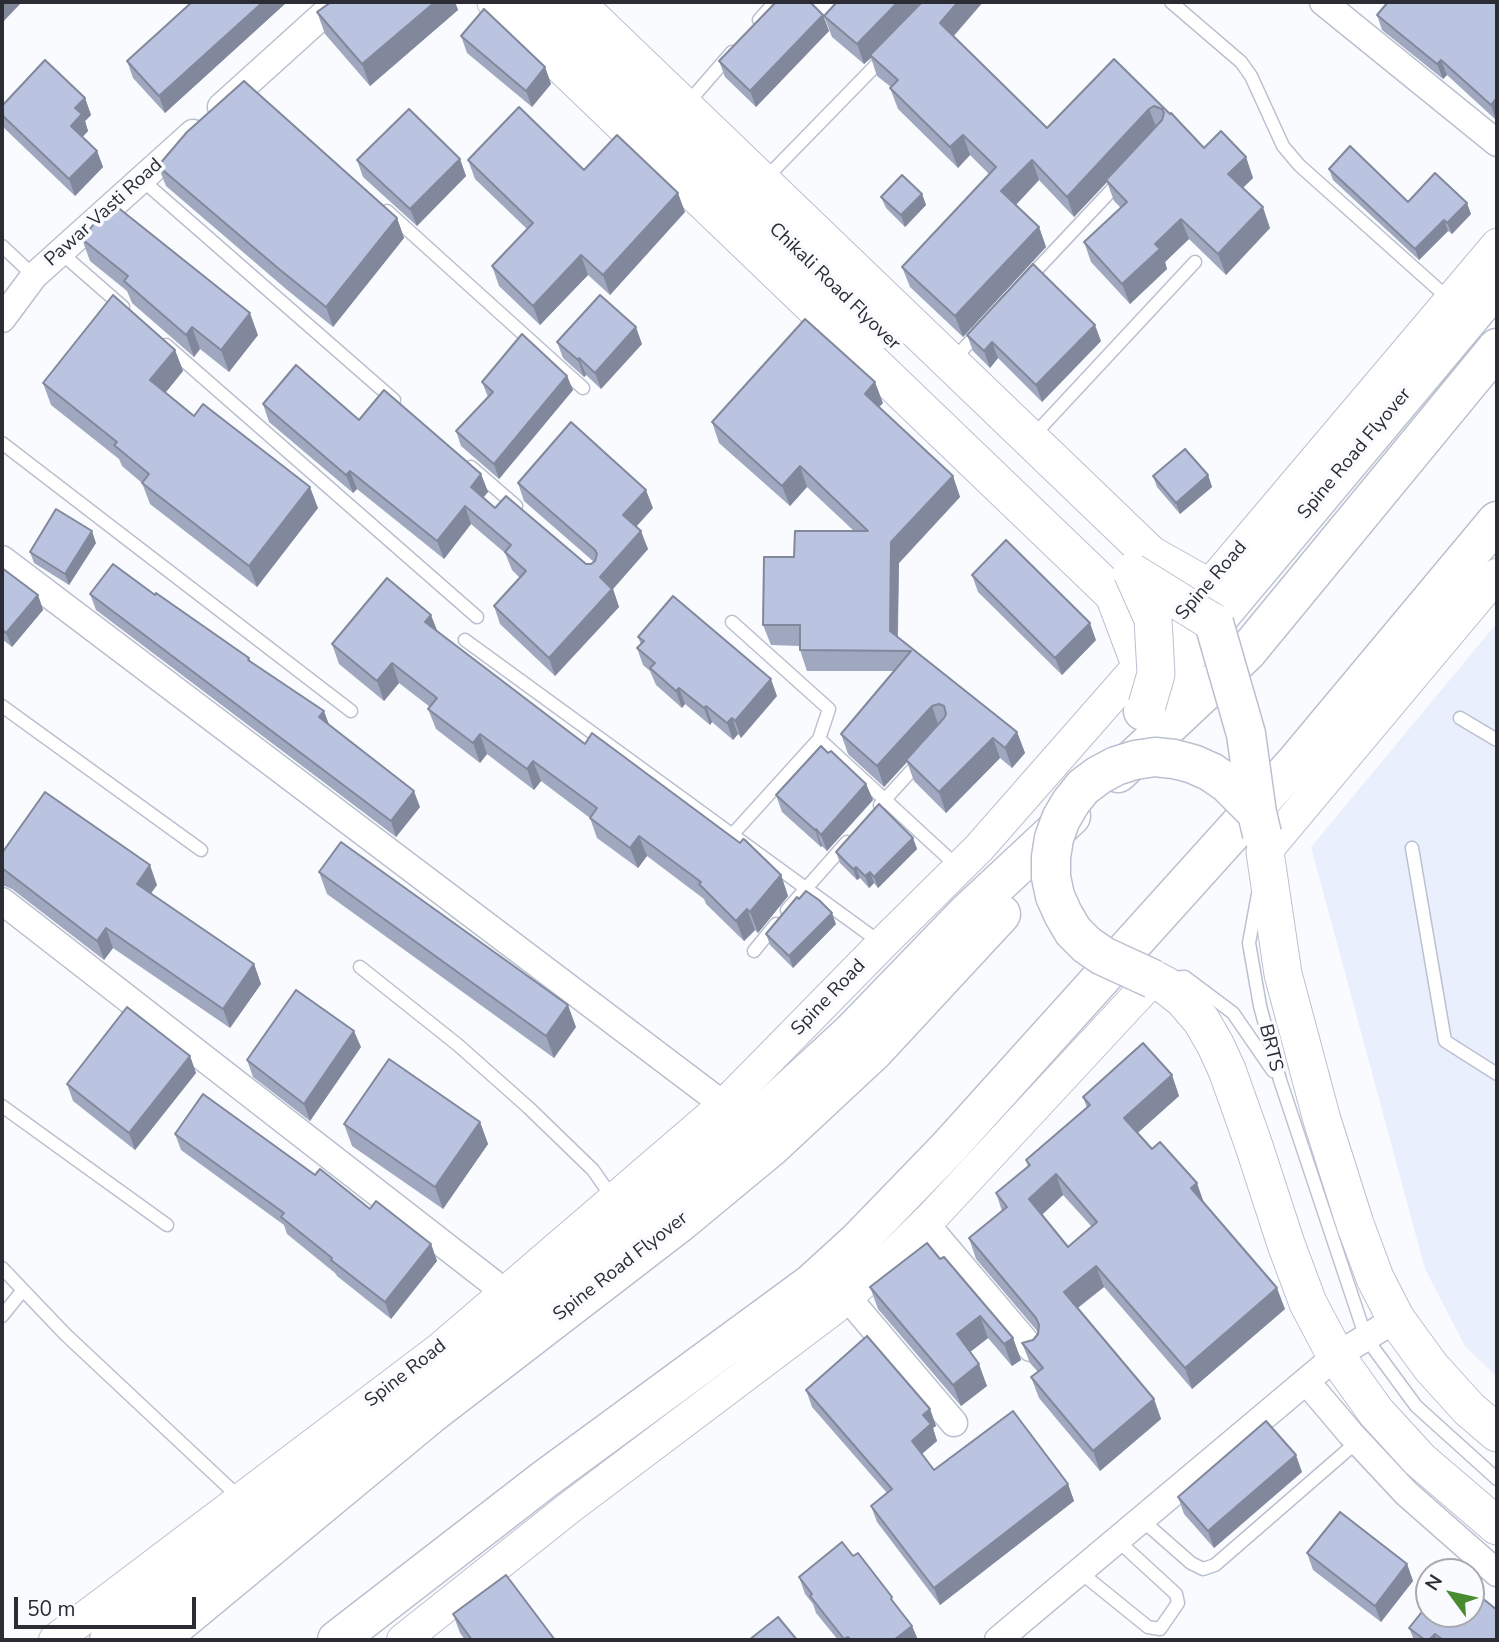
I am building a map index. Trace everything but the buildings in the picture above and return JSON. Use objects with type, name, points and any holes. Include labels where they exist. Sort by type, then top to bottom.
[{"type":"main road","points":[[496,2],[1114,595],[1140,664]]},
{"type":"main road","name":"Chikali Road Flyover","points":[[536,2],[1132,572],[1211,605]]},
{"type":"main road","points":[[575,2],[1151,555],[1211,605],[1246,734],[1283,974],[1322,1120],[1355,1224],[1375,1278],[1396,1319],[1431,1367],[1469,1409],[1497,1433]]},
{"type":"main road","name":"Spine Road Flyover","points":[[1153,979],[1103,956],[1087,945],[1073,931],[1063,914],[1051,877],[1051,857],[1060,819],[1147,705],[1211,605],[1497,285]]},
{"type":"main road","name":"Spine Road","points":[[109,1640],[416,1392],[662,1200],[736,1116],[852,1032],[967,913],[1248,652],[1497,348]]},
{"type":"main road","points":[[337,1640],[545,1479],[812,1283],[858,1241],[948,1148],[1296,762],[1497,521]]},
{"type":"main road","name":"Chikali Road Flyover","points":[[1132,572],[1153,619],[1156,674],[1147,705]]},
{"type":"main road","name":"Spine Road Flyover","points":[[1083,787],[1108,770],[1135,760],[1155,757],[1174,759],[1211,772],[1227,783],[1262,833]]},
{"type":"main road","name":"Spine Road Flyover","points":[[158,1640],[431,1414],[678,1224],[771,1147],[874,1051],[987,931],[1051,857]]},
{"type":"main road","points":[[1153,979],[1182,999],[1215,1044],[1236,1094],[1308,1303],[1351,1347],[1376,1412],[1420,1460],[1497,1526]]},
{"type":"street","name":"Pawar Vasti Road","points":[[2,319],[34,276],[141,179],[252,88],[325,13],[341,2]]},
{"type":"street","points":[[1323,2],[1497,143]]},
{"type":"street","name":"Spine Road","points":[[55,1640],[441,1348],[614,1200],[736,1116],[882,944],[979,848],[1140,664],[1211,605],[1451,300],[1497,246]]},
{"type":"street","points":[[2,559],[736,1116]]},
{"type":"street","points":[[1262,833],[1497,575]]},
{"type":"street","points":[[2,901],[506,1293]]},
{"type":"street","points":[[403,1640],[569,1508],[847,1297],[925,1223],[1153,979]]},
{"type":"street","points":[[925,1223],[1031,1349]]},
{"type":"street","points":[[847,1297],[954,1423]]},
{"type":"street","points":[[998,1640],[1306,1381],[1351,1347],[1396,1319]]},
{"type":"street","points":[[1306,1381],[1406,1493],[1497,1573]]},
{"type":"lane","points":[[748,33],[775,2]]},
{"type":"lane","points":[[1171,2],[1241,62],[1251,76],[1283,146],[1298,165],[1451,300]]},
{"type":"lane","points":[[684,107],[739,44]]},
{"type":"lane","points":[[762,182],[895,45]]},
{"type":"lane","points":[[1015,293],[1126,175]]},
{"type":"lane","points":[[141,179],[405,409]]},
{"type":"lane","points":[[379,204],[583,388]]},
{"type":"lane","points":[[2,246],[34,276]]},
{"type":"lane","points":[[60,252],[133,316]]},
{"type":"lane","points":[[1030,439],[1195,262]]},
{"type":"lane","points":[[950,363],[987,323]]},
{"type":"lane","points":[[154,334],[477,617]]},
{"type":"lane","points":[[2,443],[351,711]]},
{"type":"lane","points":[[458,455],[521,510]]},
{"type":"lane","points":[[732,622],[829,709],[819,739],[732,835]]},
{"type":"lane","points":[[465,640],[882,944]]},
{"type":"lane","points":[[2,706],[201,850]]},
{"type":"lane","points":[[1460,718],[1497,740]]},
{"type":"lane","points":[[819,739],[959,867]]},
{"type":"lane","points":[[754,951],[806,888],[928,752]]},
{"type":"lane","name":"BRTS","points":[[1262,833],[1249,943],[1260,1006],[1280,1080]]},
{"type":"lane","points":[[1412,849],[1445,1041],[1497,1074]]},
{"type":"lane","points":[[360,967],[458,1045],[529,1108],[593,1170],[614,1200]]},
{"type":"lane","name":"BRTS","points":[[1153,979],[1185,978],[1233,1013],[1280,1080]]},
{"type":"lane","points":[[1280,1080],[1351,1347],[1497,1479]]},
{"type":"lane","points":[[2,1106],[167,1225]]},
{"type":"lane","points":[[2,1268],[65,1334],[241,1499]]},
{"type":"lane","points":[[2,1316],[23,1290]]},
{"type":"lane","points":[[1142,1520],[1191,1563],[1203,1569],[1215,1565],[1358,1441]]},
{"type":"lane","points":[[1080,1572],[1148,1627],[1160,1629],[1178,1603],[1176,1594],[1117,1540]]},
{"type":"shaded area","points":[[1497,623],[1497,1377],[1465,1346],[1425,1269],[1311,847]]}]
